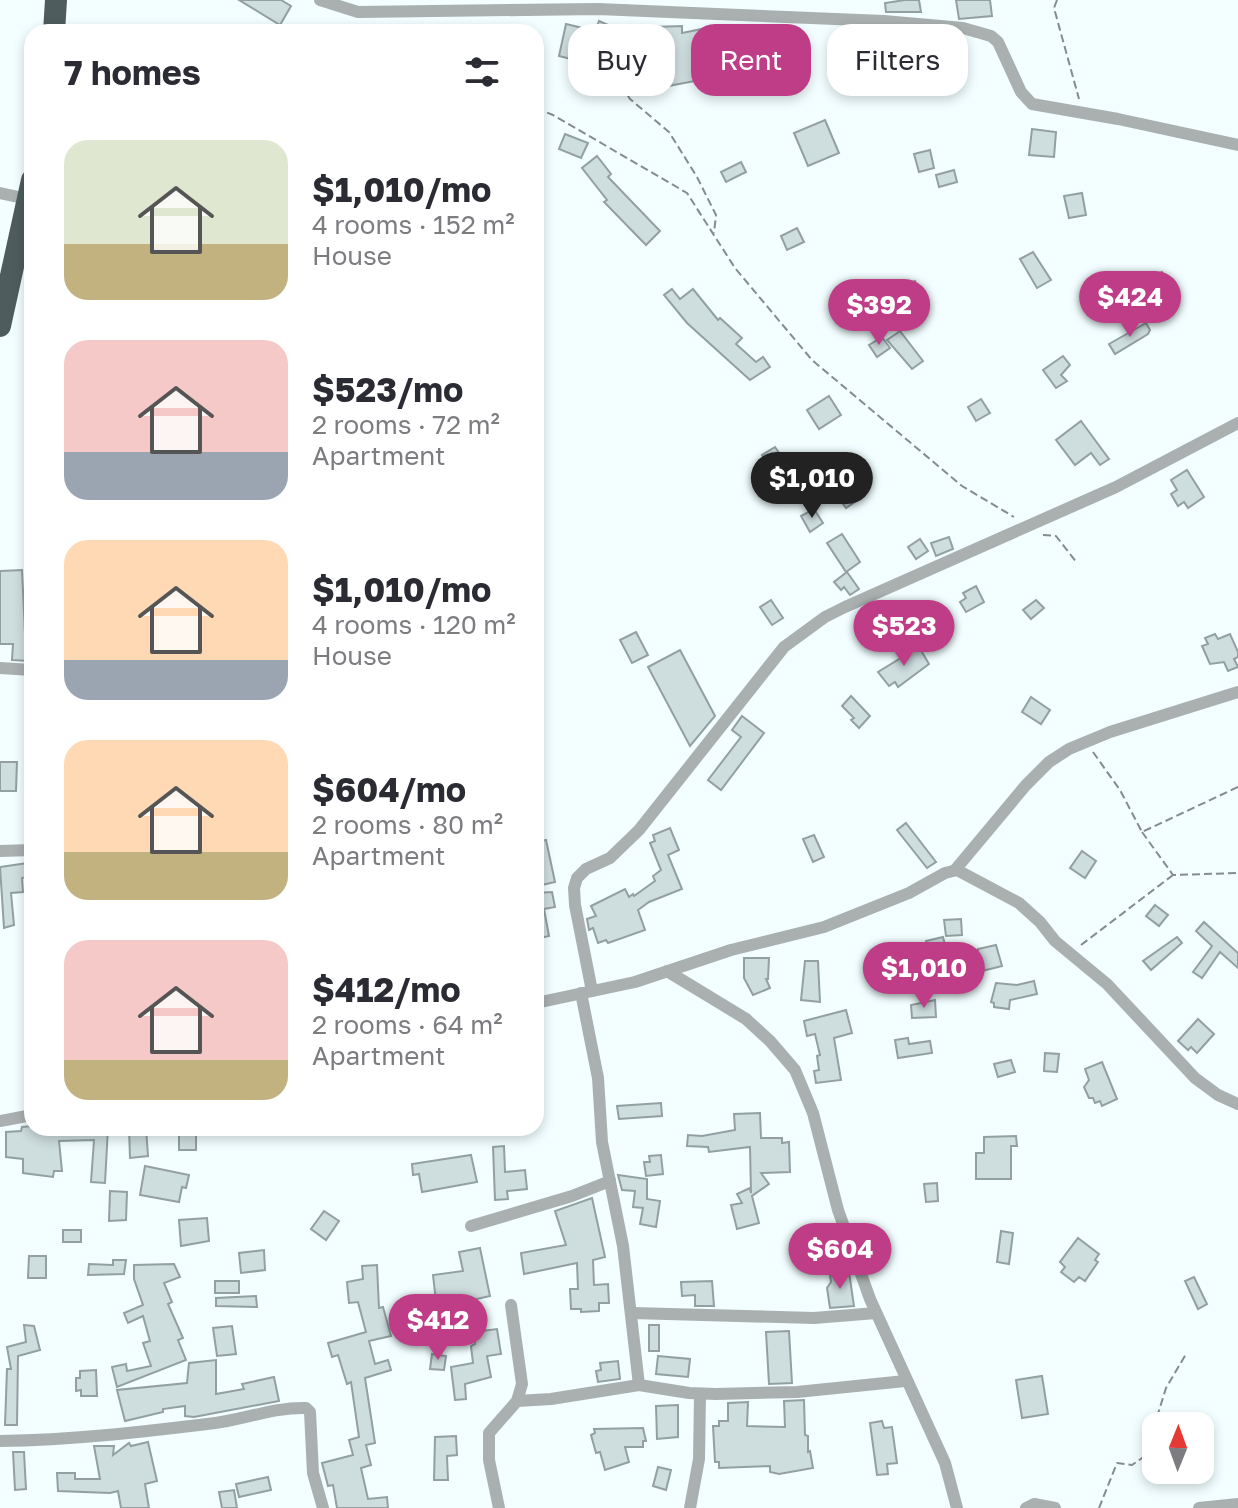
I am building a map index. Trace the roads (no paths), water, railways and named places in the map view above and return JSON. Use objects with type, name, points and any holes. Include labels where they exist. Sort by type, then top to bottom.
[{"type":"highway","points":[[54,24],[56,0]]},
{"type":"highway","points":[[0,326],[24,217]]},
{"type":"street","points":[[320,0],[358,12],[598,9],[884,21],[963,28],[981,32],[998,42],[1021,92],[1032,104],[1238,145]]},
{"type":"street","points":[[0,193],[24,191]]},
{"type":"street","points":[[639,1385],[632,1313],[602,1142],[595,1059],[575,905],[577,878],[586,869],[610,858],[639,830],[784,647],[825,617],[1116,487],[1238,423]]},
{"type":"street","points":[[0,668],[24,670]]},
{"type":"street","points":[[544,1001],[635,982],[731,950],[843,920],[955,870],[1001,812],[1059,755],[1085,741],[1238,692]]},
{"type":"street","points":[[0,851],[24,850]]},
{"type":"street","points":[[955,870],[965,872],[1019,903],[1069,953],[1107,984],[1195,1078],[1218,1095],[1238,1104]]},
{"type":"street","points":[[667,971],[746,1019],[795,1070],[813,1113],[838,1210],[876,1313],[945,1463],[957,1508]]},
{"type":"street","points":[[0,1121],[24,1116]]},
{"type":"street","points":[[471,1226],[572,1196],[610,1181]]},
{"type":"street","points":[[499,1508],[489,1460],[489,1433],[517,1401],[522,1384],[511,1305]]},
{"type":"street","points":[[632,1313],[814,1318],[876,1313]]},
{"type":"street","points":[[517,1401],[551,1399],[639,1385],[700,1394],[797,1392],[905,1381]]},
{"type":"street","points":[[690,1508],[699,1459],[700,1394]]},
{"type":"street","points":[[0,1441],[85,1438],[219,1423],[306,1408],[310,1412],[313,1473],[323,1508]]},
{"type":"street","points":[[1026,1508],[1034,1504],[1055,1508]]},
{"type":"street","points":[[1199,1508],[1238,1504]]}]
